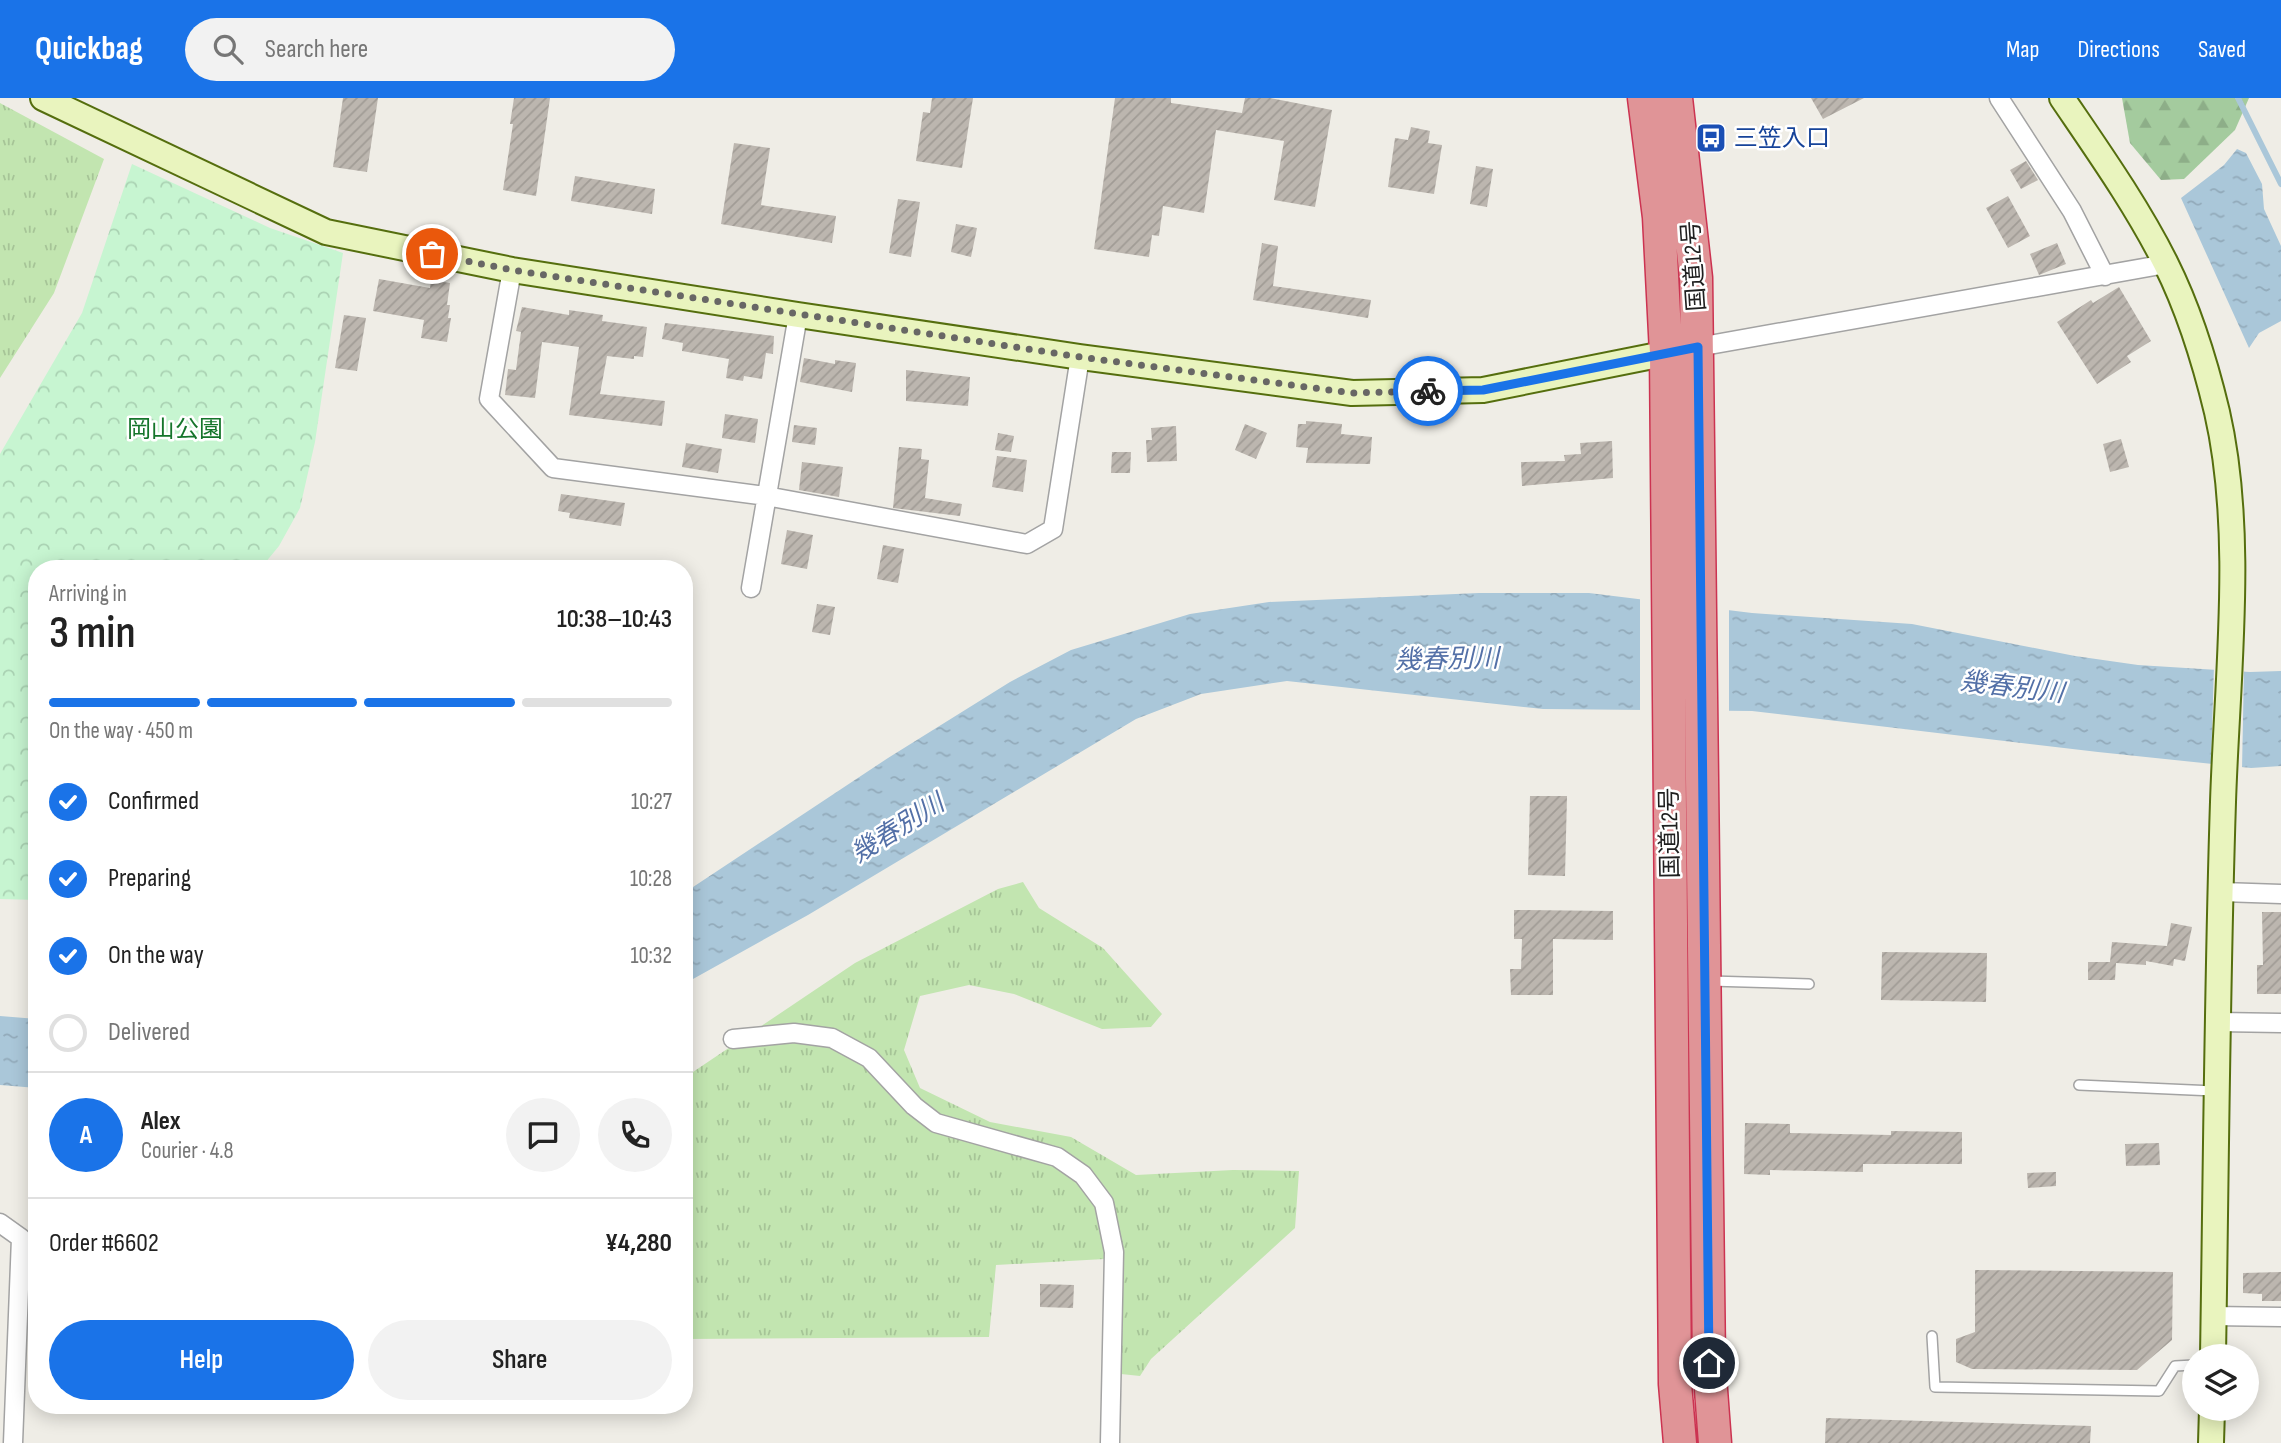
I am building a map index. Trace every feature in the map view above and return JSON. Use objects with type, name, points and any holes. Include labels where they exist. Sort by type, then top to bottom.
[{"type":"highway","name":"国道12号","points":[[1644,98],[1659,217],[1666,353],[1675,1384],[1680,1443]]},
{"type":"highway","name":"国道12号","points":[[1676,98],[1696,278],[1709,1363],[1715,1443]]},
{"type":"street","points":[[43,98],[326,232],[512,270],[798,315],[1080,357],[1352,393],[1483,390],[1698,347],[2166,264]]},
{"type":"street","points":[[1999,98],[2072,211],[2105,276]]},
{"type":"street","points":[[2062,98],[2105,162],[2166,264],[2197,341],[2217,414],[2227,490],[2231,643],[2223,802],[2213,1344]]},
{"type":"street","points":[[512,270],[489,399],[553,468],[766,496],[1027,544],[1053,529],[1080,357]]},
{"type":"street","points":[[751,588],[798,315]]},
{"type":"street","points":[[2222,892],[2281,894]]},
{"type":"street","points":[[2219,1022],[2281,1023]]},
{"type":"street","points":[[733,1040],[794,1033],[832,1038],[869,1058],[914,1106],[936,1123],[1057,1157],[1083,1175],[1104,1203],[1114,1252],[1110,1443]]},
{"type":"street","points":[[0,1223],[21,1238],[13,1443]]},
{"type":"street","points":[[2213,1316],[2281,1317]]},
{"type":"street","points":[[2211,1443],[2212,1421]]},
{"type":"lane","points":[[1704,981],[1809,984]]},
{"type":"lane","points":[[2079,1085],[2218,1091]]},
{"type":"lane","points":[[1932,1336],[1935,1387],[2159,1391],[2175,1366],[2182,1366]]},
{"type":"green space","points":[[2122,98],[2249,98],[2235,130],[2184,179],[2161,180],[2130,143]]},
{"type":"green space","points":[[0,103],[104,159],[54,293],[0,378]]},
{"type":"green space","name":"岡山公園","points":[[132,164],[270,228],[343,253],[315,442],[300,508],[279,546],[267,560],[28,560],[28,900],[0,899],[0,454],[82,313]]},
{"type":"green space","points":[[1023,882],[1039,908],[1103,948],[1162,1014],[1151,1027],[1102,1029],[1014,994],[969,985],[920,996],[904,1050],[920,1088],[990,1122],[1071,1137],[1136,1175],[1233,1170],[1299,1171],[1295,1228],[1151,1359],[1140,1376],[1121,1374],[1118,1308],[1122,1258],[996,1265],[989,1337],[693,1339],[693,1072],[855,963],[998,889]]},
{"type":"water","points":[[2237,149],[2246,153],[2262,184],[2264,209],[2281,246],[2281,321],[2259,333],[2249,348],[2181,198],[2224,165]]},
{"type":"water","name":"幾春別川","points":[[1479,593],[1589,593],[1752,613],[1912,624],[2075,656],[2138,665],[2250,672],[2281,671],[2281,766],[2251,768],[1752,711],[1543,709],[1287,681],[1201,694],[1136,719],[808,915],[693,979],[693,887],[888,758],[1010,682],[1071,650],[1190,614],[1269,602]]},
{"type":"water","points":[[0,1016],[28,1018],[28,1087],[0,1085]]},
{"type":"pier","points":[[1640,596],[1729,607],[1729,714],[1640,714]]},
{"type":"pier","points":[[2214,665],[2244,668],[2242,770],[2211,767]]},
{"type":"building","points":[[343,98],[378,98],[367,172],[333,167]]},
{"type":"building","points":[[514,98],[550,98],[536,196],[503,190]]},
{"type":"building","points":[[932,98],[973,98],[962,168],[916,161],[923,112],[930,113]]},
{"type":"building","points":[[1115,98],[1171,98],[1171,103],[1242,113],[1245,98],[1270,98],[1332,110],[1315,207],[1274,200],[1284,141],[1216,130],[1204,213],[1163,206],[1159,236],[1152,235],[1149,257],[1094,249]]},
{"type":"building","points":[[1811,98],[1864,98],[1823,119]]},
{"type":"building","points":[[1411,127],[1430,131],[1428,143],[1442,145],[1434,194],[1388,187],[1395,138],[1408,140]]},
{"type":"building","points":[[734,143],[770,148],[761,205],[836,216],[832,243],[721,224]]},
{"type":"building","points":[[2026,161],[2038,180],[2021,189],[2010,170]]},
{"type":"building","points":[[1476,166],[1493,169],[1487,207],[1470,204]]},
{"type":"building","points":[[575,176],[655,189],[652,214],[571,201]]},
{"type":"building","points":[[2008,196],[2030,236],[2008,248],[1986,208]]},
{"type":"building","points":[[898,199],[920,202],[911,257],[889,253]]},
{"type":"building","points":[[956,224],[977,228],[971,257],[951,252]]},
{"type":"building","points":[[1262,243],[1278,246],[1273,286],[1371,300],[1368,318],[1253,300]]},
{"type":"building","points":[[2057,243],[2066,264],[2039,275],[2030,254]]},
{"type":"building","points":[[379,279],[430,288],[431,280],[450,283],[447,305],[450,305],[448,318],[451,318],[447,342],[421,338],[424,320],[373,311]]},
{"type":"building","points":[[2119,287],[2151,341],[2127,356],[2131,362],[2097,384],[2057,322],[2091,300],[2093,303]]},
{"type":"building","points":[[522,307],[569,315],[569,310],[603,315],[602,321],[647,327],[643,357],[634,356],[634,359],[607,356],[600,394],[665,401],[662,426],[569,415],[579,347],[542,342],[535,398],[505,395],[508,369],[516,370],[521,332],[516,331]]},
{"type":"building","points":[[344,315],[366,318],[357,371],[335,368]]},
{"type":"building","points":[[665,323],[774,336],[773,354],[766,353],[762,379],[744,376],[743,381],[726,378],[729,359],[682,351],[683,343],[662,339]]},
{"type":"building","points":[[804,358],[835,364],[835,360],[856,363],[852,392],[800,382]]},
{"type":"building","points":[[906,370],[970,377],[968,406],[906,401]]},
{"type":"building","points":[[725,414],[758,419],[755,443],[722,438]]},
{"type":"building","points":[[1306,421],[1342,424],[1341,434],[1372,437],[1370,464],[1306,463],[1308,448],[1296,447],[1298,424],[1306,424]]},
{"type":"building","points":[[1245,424],[1267,433],[1256,459],[1235,450]]},
{"type":"building","points":[[794,425],[817,428],[815,445],[792,442]]},
{"type":"building","points":[[1176,426],[1177,461],[1147,462],[1146,440],[1152,440],[1151,428]]},
{"type":"building","points":[[998,433],[1014,436],[1011,452],[995,450]]},
{"type":"building","points":[[2121,439],[2129,467],[2110,472],[2103,444]]},
{"type":"building","points":[[1612,441],[1613,478],[1522,486],[1521,462],[1565,461],[1564,455],[1581,454],[1580,443]]},
{"type":"building","points":[[686,443],[722,449],[718,473],[682,467]]},
{"type":"building","points":[[899,447],[922,449],[921,459],[929,460],[925,498],[962,504],[960,516],[893,508]]},
{"type":"building","points":[[1112,452],[1131,452],[1130,473],[1111,473]]},
{"type":"building","points":[[997,456],[1027,460],[1023,492],[992,487]]},
{"type":"building","points":[[802,462],[843,467],[839,497],[799,490]]},
{"type":"building","points":[[561,494],[625,503],[621,526],[569,518],[570,513],[558,511]]},
{"type":"building","points":[[787,530],[813,535],[807,569],[781,564]]},
{"type":"building","points":[[883,545],[904,549],[898,583],[877,579]]},
{"type":"building","points":[[817,604],[835,607],[830,635],[812,632]]},
{"type":"building","points":[[1530,796],[1567,796],[1565,876],[1528,875]]},
{"type":"building","points":[[1514,910],[1613,911],[1613,940],[1553,939],[1553,995],[1511,995],[1510,969],[1521,969],[1522,939],[1514,939]]},
{"type":"building","points":[[2262,912],[2281,912],[2281,994],[2257,994],[2257,965],[2263,965]]},
{"type":"building","points":[[2171,923],[2192,927],[2185,961],[2174,959],[2173,966],[2146,961],[2146,965],[2116,963],[2115,980],[2088,980],[2088,962],[2110,962],[2112,942],[2167,946]]},
{"type":"building","points":[[1882,952],[1987,953],[1986,1002],[1881,1000]]},
{"type":"building","points":[[1745,1123],[1790,1124],[1790,1133],[1891,1135],[1891,1131],[1962,1132],[1962,1164],[1863,1164],[1863,1172],[1770,1170],[1770,1175],[1744,1174]]},
{"type":"building","points":[[2159,1143],[2160,1165],[2126,1166],[2125,1144]]},
{"type":"building","points":[[2056,1172],[2056,1186],[2028,1188],[2027,1173]]},
{"type":"building","points":[[1975,1270],[2173,1272],[2172,1340],[2137,1370],[1972,1369],[1956,1362],[1956,1339],[1975,1332]]},
{"type":"building","points":[[2281,1272],[2281,1301],[2262,1301],[2262,1294],[2243,1293],[2243,1273]]},
{"type":"building","points":[[1040,1284],[1074,1285],[1073,1308],[1040,1307]]},
{"type":"building","points":[[1826,1418],[2091,1426],[2090,1443],[1825,1443]]},
{"type":"waterway","points":[[2238,98],[2281,184]]},
{"type":"way so far","points":[[432,254],[512,270],[1080,357],[1352,393],[1428,391]]},
{"type":"place","name":"三笠入口","points":[[1711,138]]},
{"type":"route","points":[[1428,391],[1483,390],[1698,347],[1709,1363]]}]
